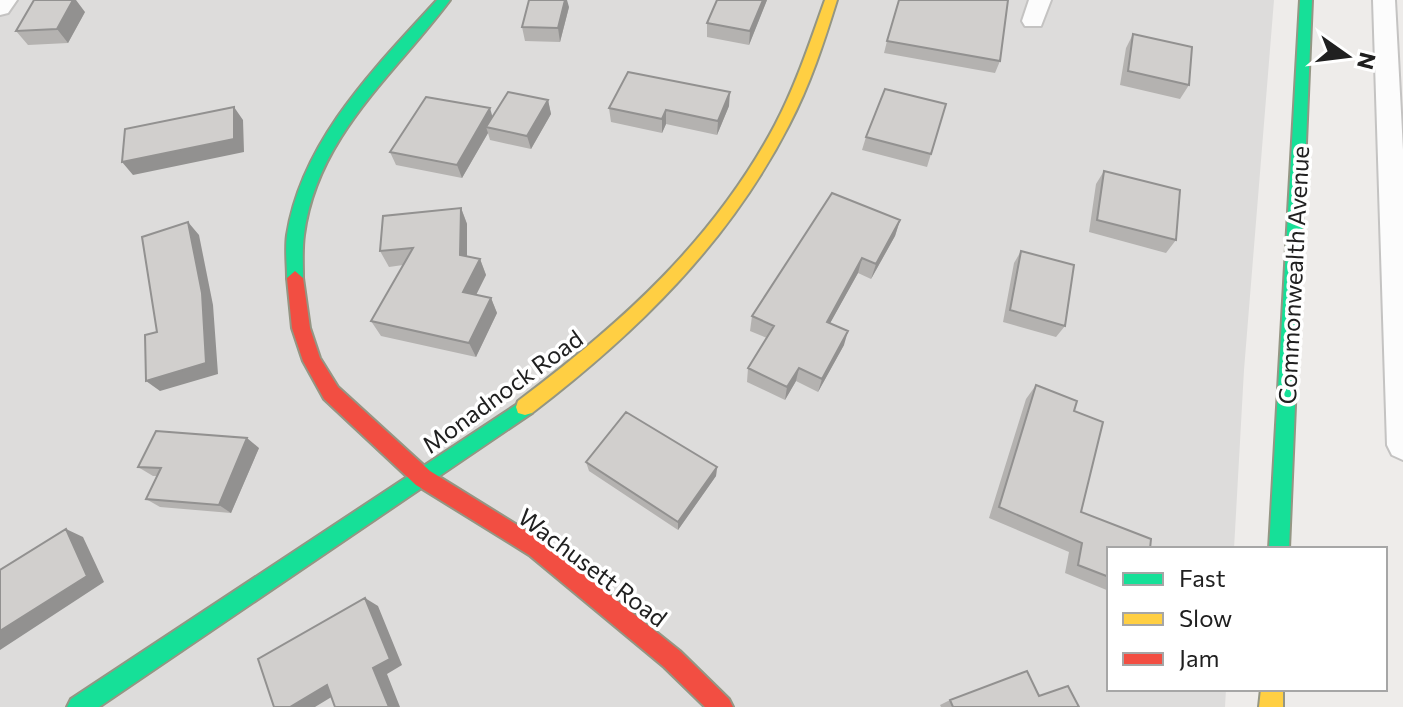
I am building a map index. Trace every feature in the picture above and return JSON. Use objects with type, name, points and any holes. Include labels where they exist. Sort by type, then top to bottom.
[{"type":"street","points":[[0,8],[6,0]]},
{"type":"street","name":"Wachusett Road","points":[[444,0],[371,82],[333,137],[312,176],[300,215],[293,257],[301,328],[312,361],[331,393],[423,478],[536,548],[672,659],[721,707]]},
{"type":"street","name":"Monadnock Road","points":[[79,707],[423,478],[592,357],[687,263],[751,182],[781,131],[814,59],[831,0]]},
{"type":"street","name":"Commonwealth Avenue","points":[[1279,547],[1306,0]]},
{"type":"street","points":[[1384,0],[1397,155],[1403,445]]},
{"type":"shaded area","points":[[0,0],[1274,0],[1244,370],[1234,547],[1107,547],[1107,691],[1226,691],[1225,707],[0,707]]},
{"type":"building","points":[[34,0],[73,0],[57,29],[16,31]]},
{"type":"building","points":[[529,0],[565,0],[558,28],[522,27]]},
{"type":"building","points":[[717,0],[763,0],[750,31],[707,23]]},
{"type":"building","points":[[899,0],[1008,0],[1000,61],[887,41]]},
{"type":"building","points":[[1133,34],[1192,47],[1189,85],[1128,71]]},
{"type":"building","points":[[628,72],[730,92],[718,121],[666,110],[662,119],[609,108]]},
{"type":"building","points":[[885,89],[946,104],[931,154],[866,137]]},
{"type":"building","points":[[508,92],[548,100],[527,136],[486,127]]},
{"type":"building","points":[[426,97],[490,108],[457,165],[390,152]]},
{"type":"building","points":[[234,107],[234,139],[122,162],[125,129]]},
{"type":"building","points":[[1104,171],[1180,190],[1176,240],[1097,220]]},
{"type":"building","points":[[832,193],[900,220],[876,264],[862,258],[827,322],[848,331],[822,379],[799,368],[787,387],[748,368],[774,326],[752,316]]},
{"type":"building","points":[[461,208],[460,255],[480,259],[463,292],[491,298],[469,343],[371,321],[413,248],[380,251],[383,216]]},
{"type":"building","points":[[188,222],[202,293],[206,363],[146,381],[145,335],[157,332],[142,237]]},
{"type":"building","points":[[1021,251],[1074,265],[1065,326],[1010,310]]},
{"type":"building","points":[[1036,385],[1077,401],[1074,411],[1103,422],[1081,512],[1151,539],[1150,547],[1107,547],[1107,576],[1078,565],[1082,543],[999,507]]},
{"type":"building","points":[[626,412],[717,467],[678,522],[586,462]]},
{"type":"building","points":[[156,431],[247,438],[219,505],[146,499],[161,468],[138,467]]},
{"type":"building","points":[[66,529],[87,576],[0,631],[0,570]]},
{"type":"building","points":[[365,598],[390,659],[373,668],[389,707],[335,707],[327,685],[290,707],[274,707],[258,659]]},
{"type":"building","points":[[1027,671],[1039,696],[1068,686],[1079,707],[953,707],[950,700]]},
{"type":"traffic: fast","points":[[295,278],[295,237],[304,198],[319,161],[364,92],[444,0]]},
{"type":"traffic: fast","points":[[1279,547],[1306,0]]},
{"type":"traffic: fast","points":[[79,707],[525,407]]},
{"type":"traffic: slow","points":[[525,407],[628,323],[674,278],[715,230],[751,179],[783,124],[809,64],[831,0]]},
{"type":"traffic: slow","points":[[1271,707],[1272,691]]},
{"type":"traffic: jam","points":[[295,278],[301,328],[312,361],[331,393],[423,478],[536,548],[672,659],[721,707]]}]
